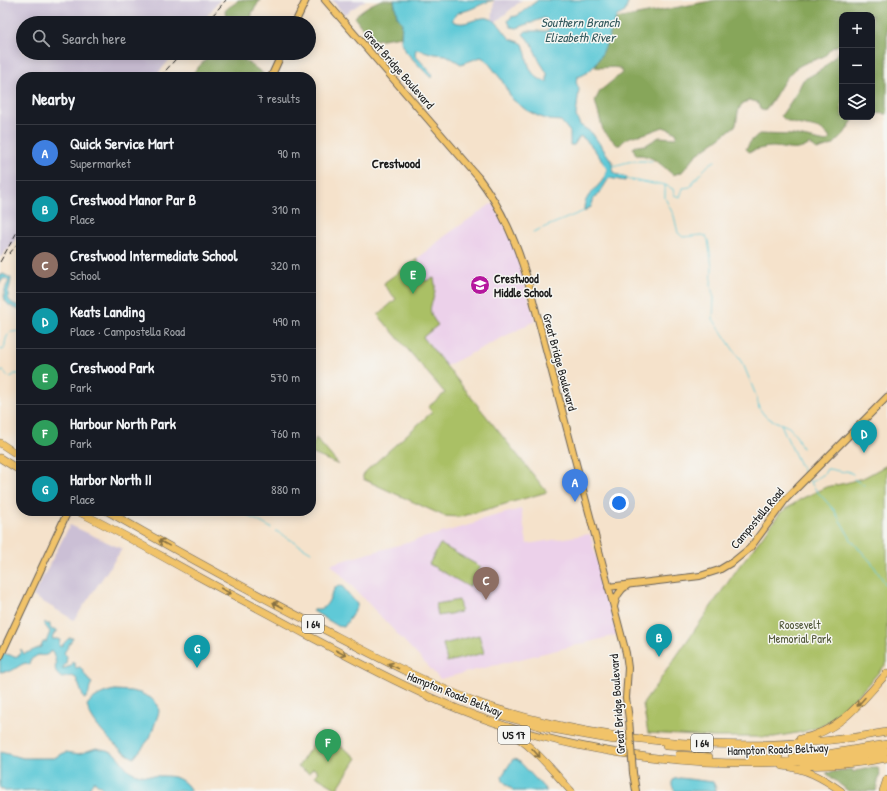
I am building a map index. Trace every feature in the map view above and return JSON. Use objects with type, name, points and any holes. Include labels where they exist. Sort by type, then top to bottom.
[{"type":"highway","points":[[0,442],[16,453]]},
{"type":"highway","points":[[0,447],[16,458]]},
{"type":"highway","points":[[0,458],[16,469]]},
{"type":"highway","points":[[0,464],[16,474]]},
{"type":"highway","name":"Hampton Roads Beltway","points":[[87,516],[395,681],[441,702],[513,729],[549,739],[613,752],[694,761],[770,763],[840,758],[887,751]]},
{"type":"highway","points":[[93,516],[105,525]]},
{"type":"highway","points":[[109,516],[134,530],[151,536]]},
{"type":"highway","name":"Hampton Roads Beltway","points":[[116,516],[388,663],[421,679],[480,703],[514,714],[610,735],[662,741],[725,744],[787,743],[842,739],[887,732]]},
{"type":"highway","points":[[662,741],[779,740],[800,739],[811,736],[830,729],[841,722],[854,710],[887,673]]},
{"type":"highway","name":"US 17","points":[[441,702],[462,714],[502,728],[517,737],[532,749],[572,791]]},
{"type":"highway","points":[[480,703],[499,715],[546,728],[603,738],[660,745],[709,748],[772,748],[887,738]]},
{"type":"highway","points":[[476,715],[551,736],[615,748],[686,756],[722,758],[780,758],[821,755],[887,744]]},
{"type":"highway","points":[[770,763],[814,766],[887,758]]},
{"type":"highway","points":[[757,763],[793,767],[805,770],[831,783],[841,791]]},
{"type":"highway","points":[[883,791],[887,779]]},
{"type":"main road","points":[[298,16],[306,0]]},
{"type":"main road","name":"Great Bridge Boulevard","points":[[326,1],[478,177],[493,198],[516,244],[528,281],[628,664],[626,698],[636,791]]},
{"type":"main road","points":[[272,72],[278,60]]},
{"type":"main road","name":"Campostella Road","points":[[608,587],[705,574],[723,568],[739,558],[750,548],[786,499],[887,397]]},
{"type":"main road","points":[[0,657],[66,516]]},
{"type":"main road","points":[[614,608],[615,601],[620,591],[629,585]]},
{"type":"shaded area","points":[[0,0],[220,0],[207,16],[16,16],[16,60],[169,60],[159,72],[16,72],[16,239],[0,258]]},
{"type":"shaded area","points":[[332,0],[366,0],[344,14]]},
{"type":"shaded area","points":[[494,0],[522,0],[492,25]]},
{"type":"shaded area","name":"Crestwood Middle School","points":[[491,204],[494,205],[515,247],[535,321],[446,366],[423,337],[425,336],[430,304],[435,289],[425,281],[417,259],[445,236]]},
{"type":"shaded area","points":[[521,509],[527,544],[590,534],[617,635],[440,679],[331,564],[473,524],[479,520]]},
{"type":"shaded area","points":[[70,525],[122,549],[74,620],[33,596]]},
{"type":"green space","points":[[238,0],[260,0],[252,16],[227,16],[225,11],[226,9]]},
{"type":"green space","points":[[382,0],[394,0],[397,16],[402,23],[401,36],[376,40],[370,39],[355,18],[356,15],[363,10]]},
{"type":"green space","points":[[716,0],[887,0],[887,114],[875,113],[875,12],[839,12],[839,45],[835,46],[826,55],[795,69],[785,80],[764,111],[760,108],[757,102],[749,100],[741,105],[738,112],[736,125],[696,155],[682,172],[673,175],[651,158],[636,155],[633,148],[636,146],[646,145],[659,137],[676,138],[677,134],[671,130],[663,127],[647,133],[629,137],[620,145],[617,145],[603,130],[595,101],[600,91],[622,73],[620,68],[595,67],[616,19]]},
{"type":"green space","points":[[839,52],[839,120],[853,120],[844,134],[833,145],[817,150],[810,144],[800,149],[769,147],[749,152],[746,149],[751,141],[759,134],[793,135],[826,142],[830,139],[826,133],[821,130],[793,123],[781,116],[796,94],[803,80],[821,70]]},
{"type":"green space","points":[[205,60],[245,60],[261,72],[194,72]]},
{"type":"green space","points":[[417,259],[425,281],[434,278],[435,293],[430,310],[438,325],[423,337],[547,492],[460,517],[444,516],[363,479],[365,472],[432,412],[428,407],[445,393],[378,315],[396,299],[384,285],[385,282]]},
{"type":"green space","points":[[316,438],[339,465],[316,455]]},
{"type":"green space","name":"Roosevelt Memorial Park","points":[[887,465],[887,663],[841,714],[822,726],[802,732],[774,737],[710,737],[648,733],[643,704],[740,565],[780,513],[801,499],[826,487],[865,477]]},
{"type":"green space","points":[[440,544],[481,567],[469,587],[429,564]]},
{"type":"green space","points":[[459,600],[461,612],[438,616],[436,604]]},
{"type":"green space","points":[[479,635],[484,653],[447,662],[443,644]]},
{"type":"green space","points":[[321,732],[357,758],[337,789],[315,776],[318,771],[313,768],[309,773],[298,767]]},
{"type":"green space","points":[[864,768],[878,768],[880,773],[876,791],[848,791],[826,773],[852,769],[853,772]]},
{"type":"water","name":"Southern Branch Elizabeth River","points":[[394,0],[494,0],[459,12],[452,20],[465,23],[488,18],[496,22],[511,39],[523,44],[529,67],[532,72],[535,76],[547,82],[547,73],[531,43],[523,34],[526,31],[547,31],[550,27],[549,22],[544,18],[517,28],[511,27],[508,21],[511,17],[517,16],[538,0],[627,0],[628,3],[625,12],[617,16],[607,43],[598,61],[585,74],[577,77],[576,82],[579,89],[576,116],[580,125],[592,133],[613,163],[613,170],[615,174],[627,177],[625,181],[609,178],[599,194],[594,198],[591,207],[584,211],[584,205],[588,197],[604,178],[607,169],[584,138],[580,136],[574,145],[570,145],[570,132],[561,121],[549,120],[538,116],[526,110],[512,99],[501,79],[486,60],[481,57],[461,64],[446,55],[416,49],[415,55],[432,74],[431,78],[406,52],[401,41],[402,23],[397,16]]},
{"type":"water","points":[[3,274],[11,278],[8,295],[11,302],[16,304],[16,308],[10,306],[5,300],[4,296],[6,286],[9,281],[4,278],[0,283],[0,276]]},
{"type":"water","points":[[342,586],[357,604],[357,607],[344,627],[338,626],[313,611],[326,605],[335,588]]},
{"type":"water","points":[[45,622],[50,624],[52,630],[57,630],[52,639],[60,640],[60,647],[69,638],[73,638],[64,653],[67,656],[66,663],[62,669],[71,666],[72,662],[76,668],[80,667],[82,669],[88,680],[92,683],[88,696],[84,699],[76,678],[72,676],[62,678],[56,673],[55,659],[51,651],[47,655],[38,655],[30,660],[29,665],[26,663],[11,671],[0,672],[0,653],[14,657],[20,655],[21,649],[24,654],[41,647],[43,642],[46,642],[50,632],[44,624]]},
{"type":"water","points":[[115,690],[140,693],[151,698],[158,705],[159,712],[150,738],[134,758],[120,749],[105,735],[93,720],[87,705],[100,695]]},
{"type":"water","points":[[96,748],[112,752],[127,769],[134,773],[180,779],[191,791],[106,791],[94,781],[90,786],[91,788],[73,791],[5,791],[0,788],[0,752],[23,758],[54,758],[66,752],[79,754]]},
{"type":"water","points":[[513,759],[518,760],[547,791],[514,791],[503,781],[502,776]]},
{"type":"water","points":[[680,778],[713,782],[716,788],[715,791],[675,791],[672,786],[672,782],[674,779]]},
{"type":"waterway","points":[[613,166],[632,161],[652,161]]},
{"type":"waterway","points":[[665,185],[673,189],[674,195],[680,197],[683,188],[690,187],[693,181],[708,165],[715,161]]},
{"type":"waterway","points":[[626,179],[665,185],[665,198],[674,216],[678,233],[683,237],[706,236],[708,240],[712,267],[711,287],[714,298],[713,319],[744,366],[757,398],[759,408],[765,416],[789,427],[796,435],[802,448]]},
{"type":"waterway","points":[[533,232],[584,211]]},
{"type":"waterway","points":[[10,332],[16,331]]},
{"type":"waterway","points":[[0,349],[3,350],[8,335]]},
{"type":"waterway","points":[[0,372],[4,371],[7,376],[11,377],[16,374]]},
{"type":"waterway","points":[[781,424],[804,473]]},
{"type":"waterway","points":[[811,482],[824,474],[827,469],[842,472],[847,471],[853,474]]},
{"type":"waterway","points":[[854,479],[864,485]]},
{"type":"waterway","points":[[809,480],[834,510],[852,541],[871,562],[887,586]]},
{"type":"waterway","points":[[249,516],[271,528]]},
{"type":"waterway","points":[[276,531],[311,552]]},
{"type":"railway","points":[[212,16],[226,0]]},
{"type":"railway","points":[[164,72],[175,60]]},
{"type":"railway","points":[[0,262],[16,234]]},
{"type":"railway","points":[[9,254],[16,246]]},
{"type":"place","name":"Crestwood Middle School","points":[[480,285]]},
{"type":"place","name":"Crestwood Park","points":[[413,294]]},
{"type":"place","name":"Keats Landing","points":[[864,453]]},
{"type":"place","name":"Quick Service Mart","points":[[575,502]]},
{"type":"place","name":"Crestwood Intermediate School","points":[[486,600]]},
{"type":"place","name":"Crestwood Manor Par B","points":[[659,657]]},
{"type":"place","name":"Harbor North II","points":[[197,668]]},
{"type":"place","name":"Harbour North Park","points":[[328,762]]},
{"type":"district","name":"Crestwood","points":[[396,163]]}]
